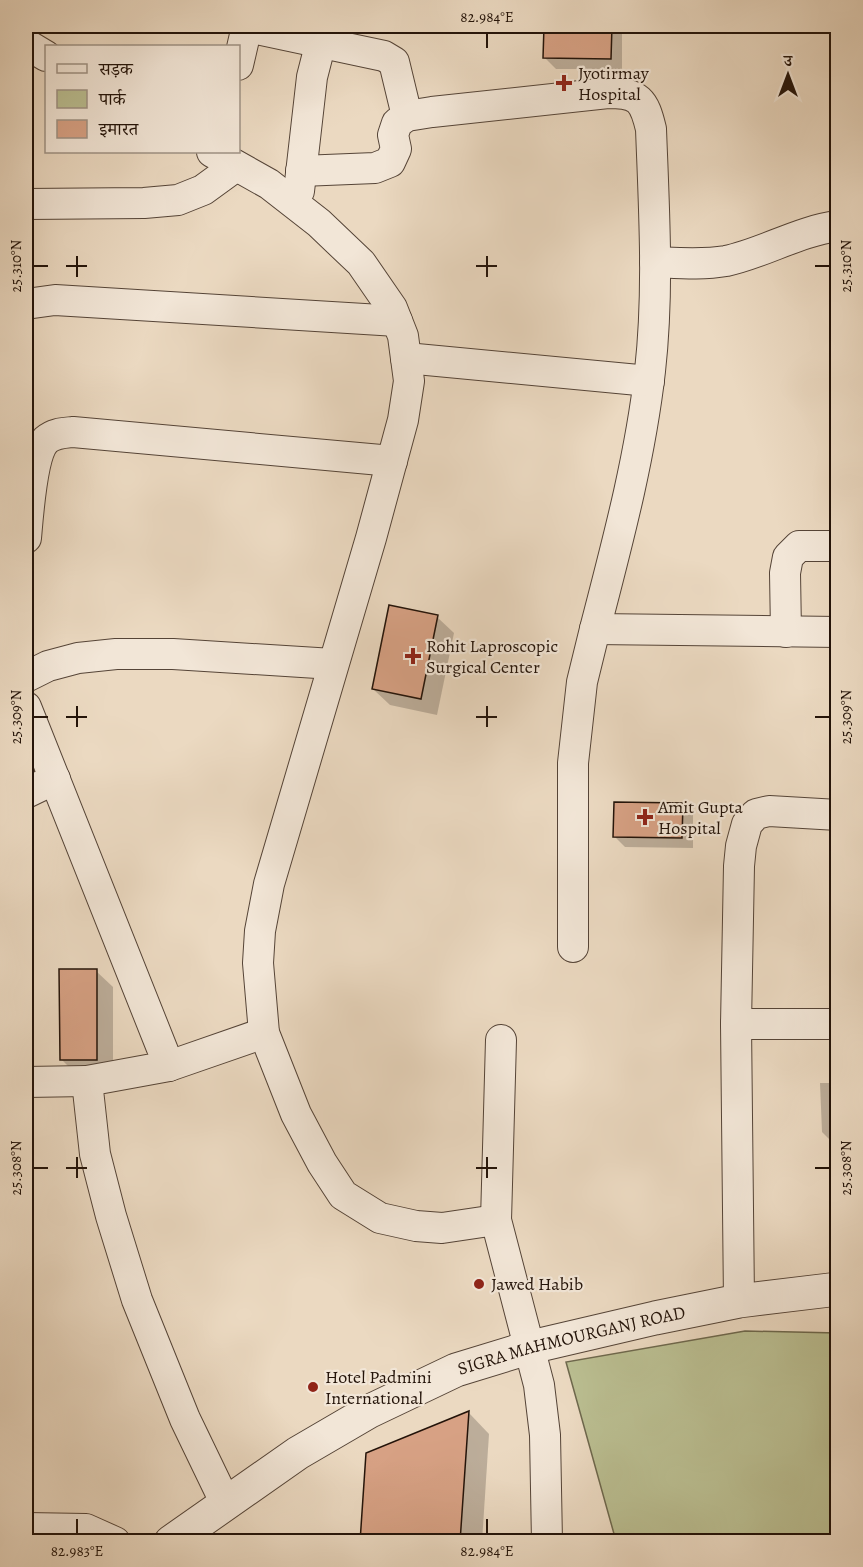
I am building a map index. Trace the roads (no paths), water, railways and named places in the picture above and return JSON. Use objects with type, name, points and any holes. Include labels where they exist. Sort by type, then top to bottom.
[{"type":"street","points":[[240,56],[247,26],[323,34],[384,56],[393,62],[407,116]]},
{"type":"street","points":[[297,206],[312,77],[323,34]]},
{"type":"street","points":[[26,44],[45,55]]},
{"type":"street","points":[[301,171],[375,168],[390,162],[396,149],[393,135],[397,123],[407,116],[608,93],[634,96],[646,109],[651,129],[655,262],[649,381],[634,475],[582,682],[573,763],[573,947]]},
{"type":"street","points":[[26,204],[144,203],[178,200],[203,190],[222,156],[268,184],[319,223],[361,263],[392,308],[403,336],[410,381],[392,461],[268,884],[260,931],[258,963],[264,1033],[296,1114],[322,1163],[343,1195],[380,1218],[416,1226],[442,1228],[496,1220]]},
{"type":"street","points":[[655,262],[698,264],[727,261],[789,238],[837,226]]},
{"type":"street","points":[[26,304],[56,300],[397,321]]},
{"type":"street","points":[[406,358],[649,381]]},
{"type":"street","points":[[26,538],[32,449],[57,433],[73,432],[392,461]]},
{"type":"street","points":[[786,632],[785,573],[788,557],[799,546],[837,546]]},
{"type":"street","points":[[595,629],[837,632]]},
{"type":"street","points":[[26,676],[48,666],[78,658],[116,654],[173,654],[333,664]]},
{"type":"street","points":[[26,706],[169,1066]]},
{"type":"street","points":[[26,793],[55,779]]},
{"type":"street","points":[[739,1301],[736,1024],[741,846],[747,824],[756,814],[769,812],[837,815]]},
{"type":"street","points":[[736,1024],[837,1024]]},
{"type":"street","points":[[26,1082],[87,1081],[169,1066],[264,1033]]},
{"type":"street","points":[[501,1040],[496,1220],[531,1347],[539,1385],[545,1435],[547,1542]]},
{"type":"street","points":[[87,1081],[95,1154],[137,1300],[185,1419],[226,1504]]},
{"type":"street","name":"SIGRA MAHMOURGANJ ROAD","points":[[171,1542],[298,1453],[370,1411],[456,1370],[531,1347],[655,1318],[739,1301],[837,1289]]},
{"type":"street","points":[[26,1528],[86,1529],[115,1542]]},
{"type":"place","name":"Jyotirmay Hospital","points":[[564,83]]},
{"type":"place","name":"Rohit Laproscopic Surgical Center","points":[[413,656]]},
{"type":"place","name":"Amit Gupta Hospital","points":[[645,817]]},
{"type":"place","name":"Jawed Habib","points":[[479,1284]]},
{"type":"place","name":"Hotel Padmini International","points":[[313,1387]]}]
